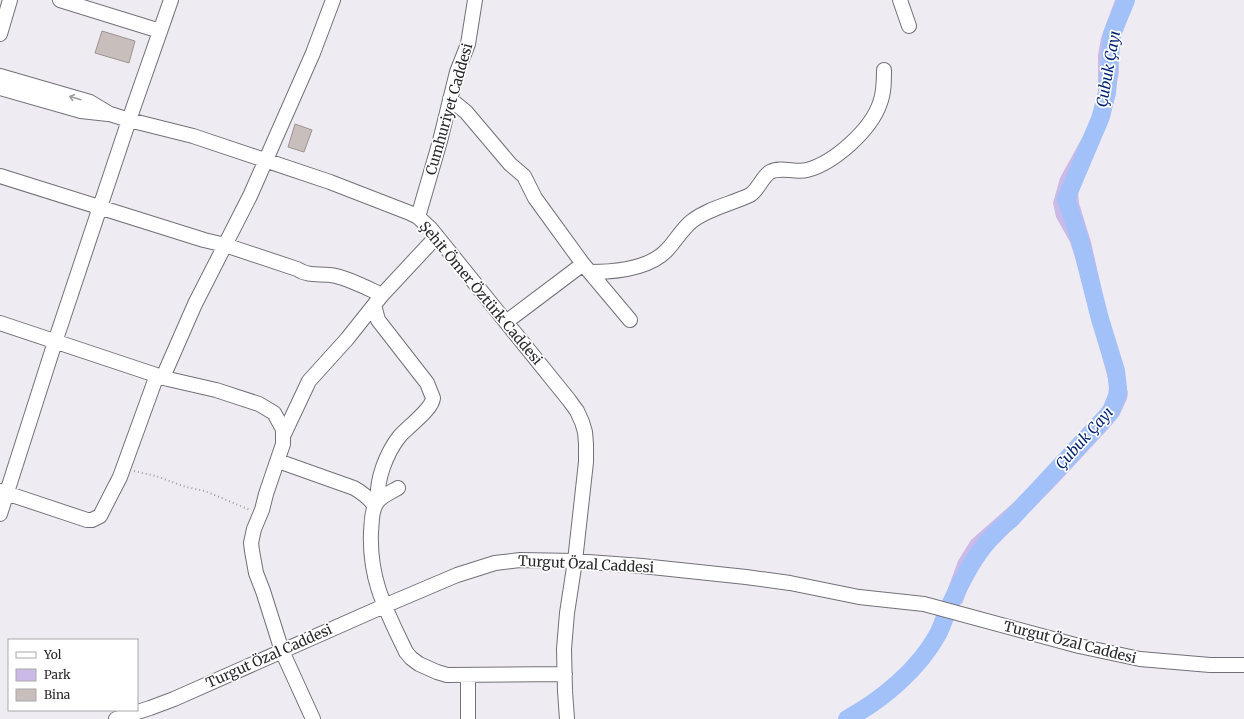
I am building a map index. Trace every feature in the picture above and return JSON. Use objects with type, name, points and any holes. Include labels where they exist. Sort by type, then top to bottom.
[{"type":"street","points":[[0,34],[10,0]]},
{"type":"street","points":[[61,0],[160,31]]},
{"type":"street","points":[[0,514],[4,492],[129,120],[171,0]]},
{"type":"street","points":[[4,492],[74,517],[87,520],[97,519],[103,513],[123,469],[160,376],[250,196],[334,0]]},
{"type":"street","name":"Cumhuriyet Caddesi","points":[[418,217],[450,99],[468,44],[475,0]]},
{"type":"street","points":[[900,0],[909,26]]},
{"type":"street","points":[[506,322],[587,268],[616,271],[652,260],[666,251],[684,228],[692,221],[711,210],[750,195],[756,191],[763,179],[770,172],[776,170],[800,172],[832,159],[852,141],[874,115],[880,104],[882,96],[884,70]]},
{"type":"street","name":"Şehit Ömer Öztürk Caddesi","points":[[0,76],[90,102],[110,114]]},
{"type":"street","name":"Şehit Ömer Öztürk Caddesi","points":[[0,88],[81,111],[110,114],[193,136],[358,192],[400,208],[418,217],[437,236],[569,400],[577,411],[582,422],[586,444],[586,462],[575,561],[567,612],[564,649],[567,719]]},
{"type":"street","points":[[450,99],[466,112],[510,164],[524,176],[535,198],[587,268],[630,320]]},
{"type":"street","points":[[0,176],[204,240],[225,245],[297,268],[308,274],[335,276],[354,282],[378,300]]},
{"type":"street","points":[[313,719],[282,651],[256,573],[251,542],[254,529],[278,462],[284,434],[309,381],[378,300],[437,236]]},
{"type":"street","points":[[378,300],[378,320],[426,383],[432,398],[429,406],[399,437],[393,447],[382,472],[378,488],[371,536],[373,562],[378,592],[406,652],[411,658],[437,672],[447,675],[565,674]]},
{"type":"street","points":[[0,323],[160,376],[216,390],[259,404],[274,413],[280,422],[284,434]]},
{"type":"street","points":[[278,462],[354,488],[376,504]]},
{"type":"street","points":[[376,504],[398,488]]},
{"type":"street","name":"Turgut Özal Caddesi","points":[[116,719],[152,714],[282,651],[457,575],[495,563],[527,560],[575,561],[642,566],[790,583],[859,597],[910,602],[941,608],[1078,646],[1122,656],[1171,662],[1244,665]]},
{"type":"street","points":[[468,675],[468,719]]},
{"type":"path","points":[[123,469],[156,476],[205,491],[250,510]]},
{"type":"green space","points":[[1115,0],[1135,0],[1118,43],[1119,72],[1110,118],[1080,183],[1078,191],[1079,203],[1091,242],[1100,282],[1111,339],[1121,365],[1128,393],[1127,399],[1119,416],[1108,429],[1059,482],[980,562],[973,575],[962,604],[944,599],[958,561],[971,540],[1013,503],[1051,465],[1099,412],[1110,395],[1110,386],[1075,257],[1070,242],[1056,217],[1053,203],[1060,178],[1088,127],[1095,111],[1098,94],[1098,55],[1101,38]]},
{"type":"building","points":[[102,31],[135,41],[129,63],[95,53]]},
{"type":"building","points":[[295,124],[312,130],[304,152],[288,147]]},
{"type":"waterway","name":"Çubuk Çayı","points":[[847,719],[886,693],[921,659],[938,634],[960,584],[981,549],[1106,417],[1111,411],[1117,396],[1118,388],[1116,371],[1100,319],[1080,240],[1066,199],[1100,119],[1107,93],[1112,34],[1126,0]]}]
